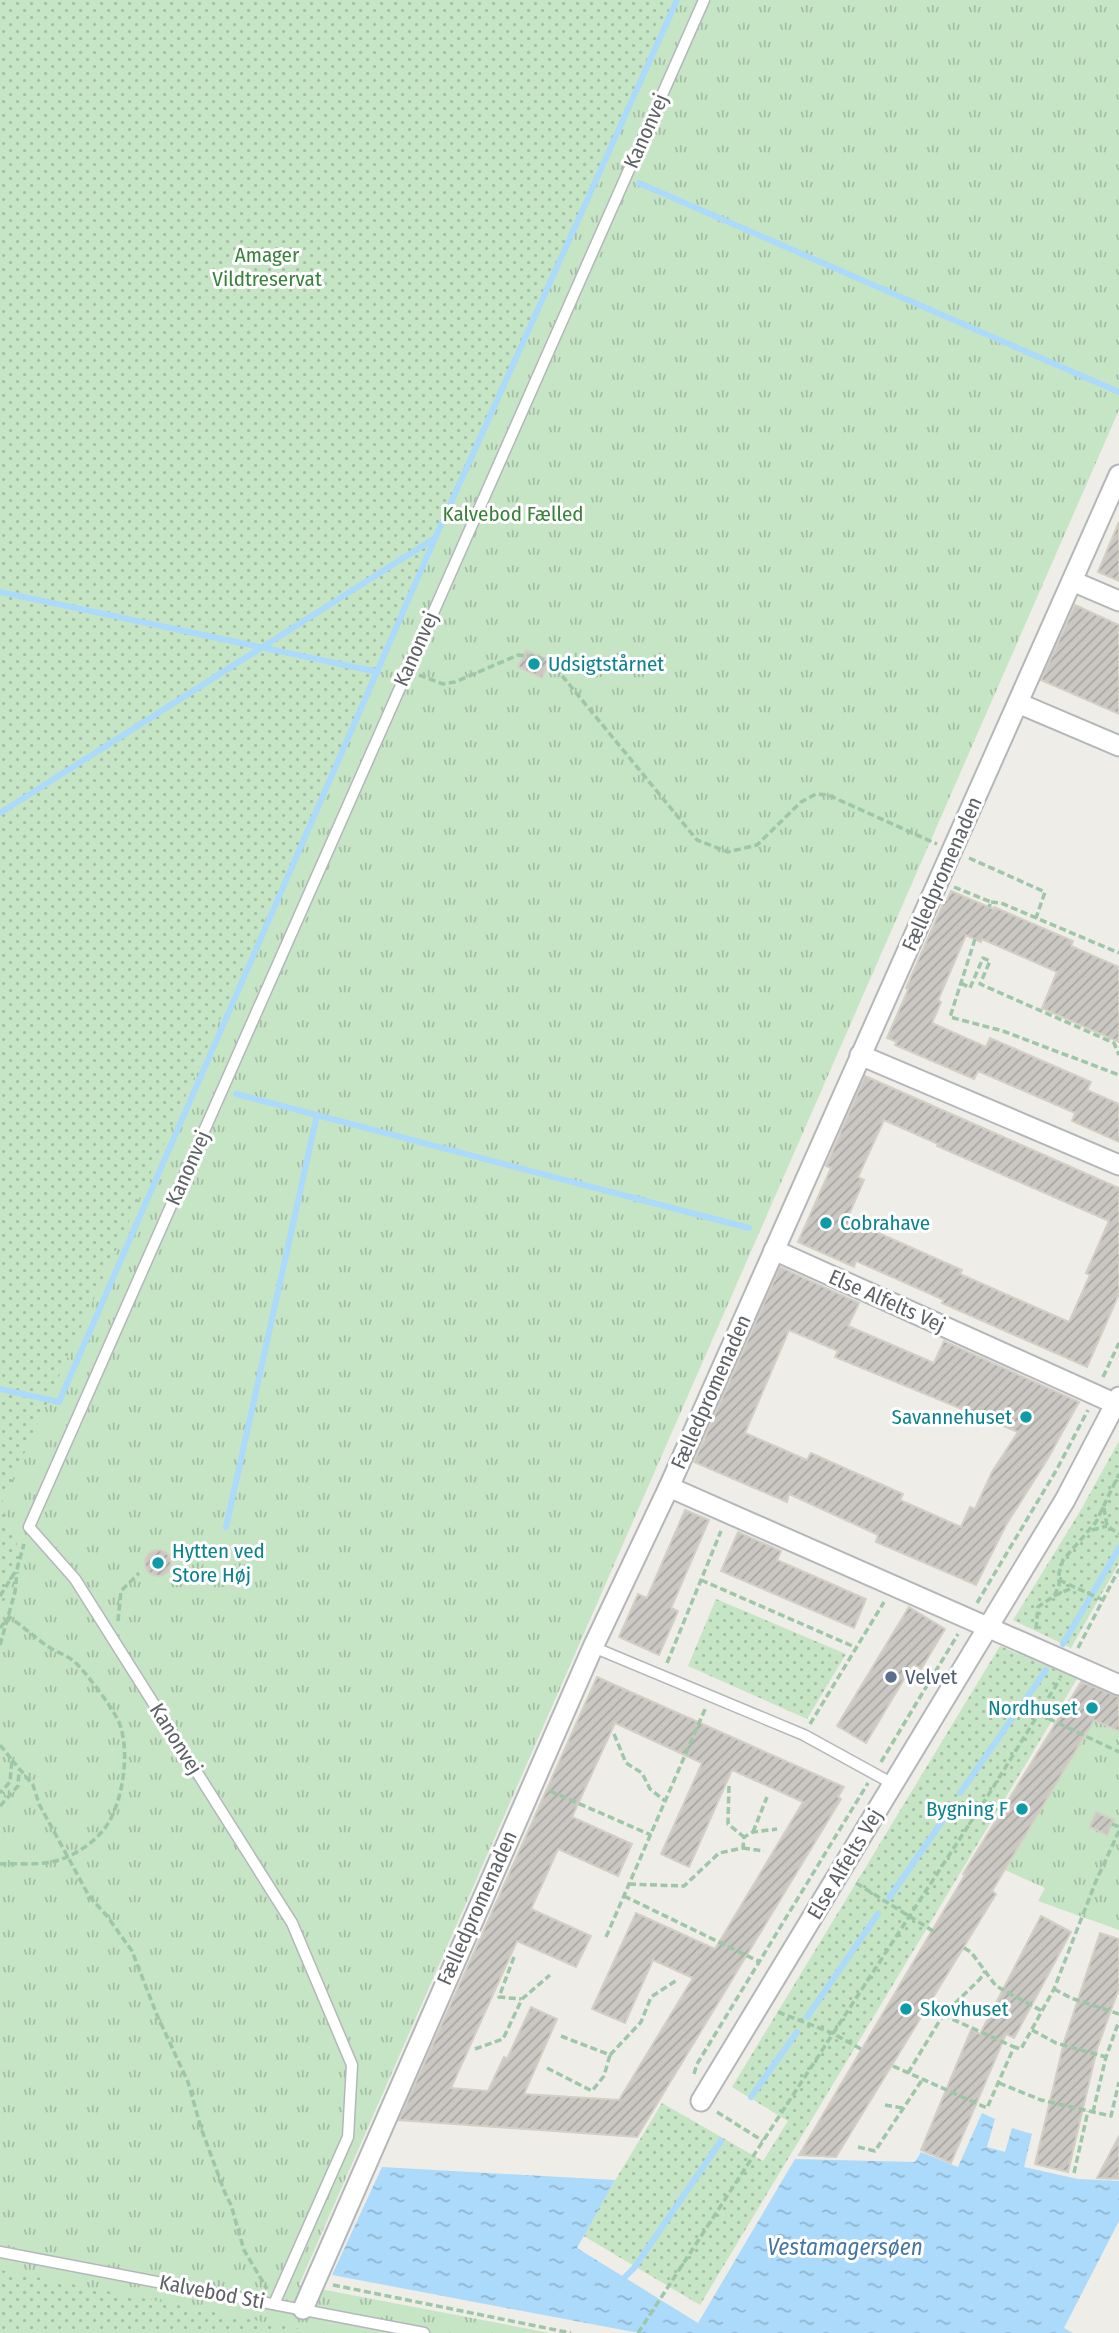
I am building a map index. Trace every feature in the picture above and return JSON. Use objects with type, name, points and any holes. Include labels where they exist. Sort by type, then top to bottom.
[{"type":"street","name":"Fælledpromenaden","points":[[303,2309],[593,1647],[669,1487],[1119,475]]},
{"type":"street","points":[[1072,581],[1119,601]]},
{"type":"street","points":[[1018,703],[1119,746]]},
{"type":"street","points":[[860,1055],[1119,1165]]},
{"type":"street","name":"Else Alfelts Vej","points":[[701,2101],[1077,1479],[1117,1401],[1096,1395],[774,1250]]},
{"type":"street","points":[[669,1487],[1119,1685]]},
{"type":"lane","name":"Kanonvej","points":[[275,2300],[348,2137],[352,2065],[292,1923],[75,1579],[29,1527],[704,0]]},
{"type":"lane","points":[[593,1647],[804,1735],[893,1784]]},
{"type":"lane","name":"Kalvebod Sti","points":[[0,2252],[275,2300],[303,2309],[424,2333]]},
{"type":"path","points":[[407,670],[443,684],[455,682],[519,655],[538,657],[554,666],[697,841],[728,852],[757,845],[800,802],[816,794],[828,795],[1045,892],[1036,918]]},
{"type":"path","points":[[939,880],[990,905],[1001,903],[1119,953]]},
{"type":"path","points":[[975,939],[950,1017],[1003,1031],[1119,1075]]},
{"type":"path","points":[[961,983],[970,988],[983,958],[990,961],[980,984],[1114,1043],[1119,1055]]},
{"type":"path","points":[[763,2141],[695,2096],[692,2081],[697,2064],[1057,1469],[1096,1395],[1119,1343]]},
{"type":"path","points":[[1054,1596],[1059,1586],[1063,1560],[1090,1531],[1119,1474]]},
{"type":"path","points":[[1104,1508],[1107,1526],[1119,1534]]},
{"type":"path","points":[[662,1675],[729,1513]]},
{"type":"path","points":[[1090,1531],[1107,1526]]},
{"type":"path","points":[[0,1645],[29,1527]]},
{"type":"path","points":[[0,1596],[18,1569]]},
{"type":"path","points":[[638,2333],[1039,1714],[1069,1664],[1119,1569]]},
{"type":"path","points":[[107,1630],[117,1625],[121,1591],[139,1573]]},
{"type":"path","points":[[701,1580],[856,1648]]},
{"type":"path","points":[[1059,1580],[1101,1599]]},
{"type":"path","points":[[804,1735],[894,1586]]},
{"type":"path","points":[[1035,1631],[1038,1607],[1074,1587]]},
{"type":"path","points":[[0,1628],[9,1617]]},
{"type":"path","points":[[0,1864],[50,1862],[90,1843],[108,1823],[113,1812],[124,1768],[117,1718],[76,1663],[44,1644],[9,1617]]},
{"type":"path","points":[[606,1937],[711,1696]]},
{"type":"path","points":[[1039,1714],[1119,1752]]},
{"type":"path","points":[[614,1734],[626,1763],[642,1773],[650,1789],[665,1801]]},
{"type":"path","points":[[0,1745],[33,1785],[39,1804],[89,1896],[132,1951],[157,2015],[188,2082],[201,2128],[231,2205],[244,2250],[275,2300]]},
{"type":"path","points":[[0,1793],[10,1782],[12,1760]]},
{"type":"path","points":[[0,1807],[18,1786],[19,1768]]},
{"type":"path","points":[[533,1783],[650,1835]]},
{"type":"path","points":[[729,1786],[728,1824],[744,1837]]},
{"type":"path","points":[[753,1832],[767,1797]]},
{"type":"path","points":[[943,2015],[1021,2049],[1054,1989],[1119,1829],[1112,1824]]},
{"type":"path","points":[[744,1837],[753,1832],[777,1829]]},
{"type":"path","points":[[743,1848],[744,1837]]},
{"type":"path","points":[[629,1884],[684,1886],[719,1853],[743,1848],[764,1852]]},
{"type":"path","points":[[839,1872],[933,1931]]},
{"type":"path","points":[[624,1896],[780,1971]]},
{"type":"path","points":[[964,1948],[971,1952],[996,1986],[1043,2011]]},
{"type":"path","points":[[514,1957],[499,1997],[522,1999]]},
{"type":"path","points":[[908,2073],[943,2015],[985,1971]]},
{"type":"path","points":[[475,2049],[503,2039],[522,1999],[550,1975]]},
{"type":"path","points":[[547,2068],[592,2091],[604,2076],[610,2055],[641,2022],[651,1997],[677,1980]]},
{"type":"path","points":[[1054,1989],[1071,1998],[1119,2014]]},
{"type":"path","points":[[761,2002],[782,2015],[832,2034],[861,2049]]},
{"type":"path","points":[[1074,2173],[1090,2111],[1119,2021]]},
{"type":"path","points":[[1032,2030],[1056,2043],[1106,2057]]},
{"type":"path","points":[[561,2036],[610,2055]]},
{"type":"path","points":[[893,2066],[987,2108],[1014,2047]]},
{"type":"path","points":[[858,2147],[875,2151],[922,2080]]},
{"type":"path","points":[[998,2082],[1041,2100],[1111,2116],[1119,2082]]},
{"type":"path","points":[[885,2105],[903,2108]]},
{"type":"path","points":[[314,2281],[571,2333]]},
{"type":"green space","name":"Kalvebod Fælled","points":[[0,0],[1119,0],[1119,410],[299,2285],[550,2333],[0,2333]]},
{"type":"green space","name":"Amager Vildtreservat","points":[[0,0],[680,0],[1,1505],[21,1554],[0,1613]]},
{"type":"green space","points":[[1119,1441],[1119,1563],[1071,1648],[1013,1620],[1079,1513]]},
{"type":"green space","points":[[716,1599],[846,1654],[807,1719],[688,1666]]},
{"type":"green space","points":[[1000,1646],[1077,1679],[700,2305],[582,2235],[662,2103],[763,2161],[788,2121],[732,2087]]},
{"type":"green space","points":[[1094,1720],[1119,1731],[1119,1930],[1038,1901],[1045,1888],[1005,1870]]},
{"type":"green space","points":[[0,2270],[320,2333],[0,2333]]},
{"type":"water","name":"Vestamagersøen","points":[[982,2113],[995,2119],[987,2147],[1005,2152],[1012,2128],[1032,2134],[1024,2167],[1078,2179],[1119,2181],[1119,2221],[1064,2328],[1073,2333],[639,2333],[332,2275],[382,2167],[615,2180],[577,2248],[698,2323],[795,2159],[915,2162],[921,2152],[958,2167]]},
{"type":"building","points":[[1119,522],[1119,581],[1098,572]]},
{"type":"building","points":[[1075,605],[1119,625],[1119,714],[1041,680]]},
{"type":"building","name":"Udsigtstårnet","points":[[526,650],[549,660],[542,678],[518,667]]},
{"type":"building","points":[[951,891],[1073,941],[1071,946],[1119,967],[1119,1042],[1042,1008],[1057,972],[982,939],[981,942],[966,935],[938,1000],[941,1002],[932,1023],[986,1047],[990,1038],[1091,1082],[1087,1090],[1119,1104],[1119,1142],[1072,1121],[1075,1113],[978,1071],[974,1079],[895,1045],[897,1042],[887,1038],[908,990],[906,988]]},
{"type":"building","name":"Cobrahave","points":[[865,1076],[1119,1188],[1119,1294],[1087,1367],[942,1303],[944,1300],[856,1261],[854,1267],[798,1242],[831,1168],[826,1166]],"holes":[[[884,1120],[938,1144],[937,1146],[1109,1221],[1086,1273],[1090,1275],[1069,1322],[960,1274],[962,1270],[847,1219],[864,1180],[858,1177]]]},
{"type":"building","name":"Savannehuset","points":[[780,1267],[859,1303],[848,1326],[934,1363],[944,1341],[1079,1402],[1006,1525],[976,1585],[876,1542],[878,1535],[789,1494],[787,1502],[694,1462]],"holes":[[[789,1330],[838,1351],[835,1357],[1018,1432],[992,1472],[975,1509],[970,1507],[961,1527],[900,1500],[903,1494],[811,1453],[807,1460],[745,1433]]]},
{"type":"building","points":[[685,1510],[709,1520],[671,1608],[678,1611],[659,1655],[619,1637],[638,1594],[647,1598]]},
{"type":"building","points":[[738,1532],[781,1551],[777,1560],[866,1599],[854,1628],[721,1571]]},
{"type":"building","name":"Hytten ved Store Høj","points":[[158,1550],[167,1554],[171,1563],[167,1572],[158,1576],[149,1572],[145,1563],[149,1554]]},
{"type":"building","points":[[909,1607],[945,1629],[921,1669],[913,1664],[866,1743],[837,1726]]},
{"type":"building","points":[[597,1677],[844,1787],[838,1797],[841,1799],[637,2137],[399,2120]],"holes":[[[615,1723],[702,1763],[661,1854],[689,1867],[732,1770],[803,1802],[715,1949],[636,1913],[592,2009],[625,2023],[653,1960],[693,1978],[619,2100],[524,2094],[557,2019],[531,2007],[507,2059],[504,2057],[488,2091],[451,2088],[517,1941],[576,1967],[591,1936],[531,1909],[558,1849],[618,1876],[632,1844],[572,1817]]]},
{"type":"building","points":[[1081,1682],[1119,1697],[1119,1731],[1094,1720],[992,1891],[996,1894],[836,2157],[799,2155],[965,1875],[963,1874]]},
{"type":"building","points":[[1096,1812],[1114,1820],[1107,1835],[1090,1827]]},
{"type":"building","points":[[1041,1916],[1071,1932],[1014,2038],[1006,2034],[951,2163],[921,2150],[971,2030],[980,2034]]},
{"type":"building","points":[[1100,1933],[1119,1939],[1119,1988],[1097,2049],[1068,2172],[1035,2164],[1064,2042]]},
{"type":"building","points":[[1119,2136],[1119,2179],[1097,2178]]},
{"type":"waterway","points":[[0,1389],[59,1402],[436,536],[677,0]]},
{"type":"waterway","points":[[639,183],[1119,392]]},
{"type":"waterway","points":[[0,813],[435,538]]},
{"type":"waterway","points":[[0,592],[378,672]]},
{"type":"waterway","points":[[236,1094],[749,1228]]},
{"type":"waterway","points":[[226,1527],[317,1115]]},
{"type":"waterway","points":[[1063,1644],[1119,1548]]},
{"type":"waterway","points":[[960,1793],[1046,1670]]},
{"type":"waterway","points":[[889,1898],[943,1820]]},
{"type":"waterway","points":[[807,2017],[878,1914]]},
{"type":"waterway","points":[[751,2097],[797,2032]]},
{"type":"waterway","points":[[624,2278],[634,2268],[721,2141]]},
{"type":"place","name":"Udsigtstårnet","points":[[534,664]]},
{"type":"place","name":"Cobrahave","points":[[826,1223]]},
{"type":"place","name":"Savannehuset","points":[[1026,1417]]},
{"type":"place","name":"Hytten ved Store Høj","points":[[158,1563]]},
{"type":"place","name":"Velvet","points":[[891,1677]]},
{"type":"place","name":"Nordhuset","points":[[1092,1708]]},
{"type":"place","name":"Bygning F","points":[[1022,1809]]},
{"type":"place","name":"Skovhuset","points":[[906,2009]]}]
